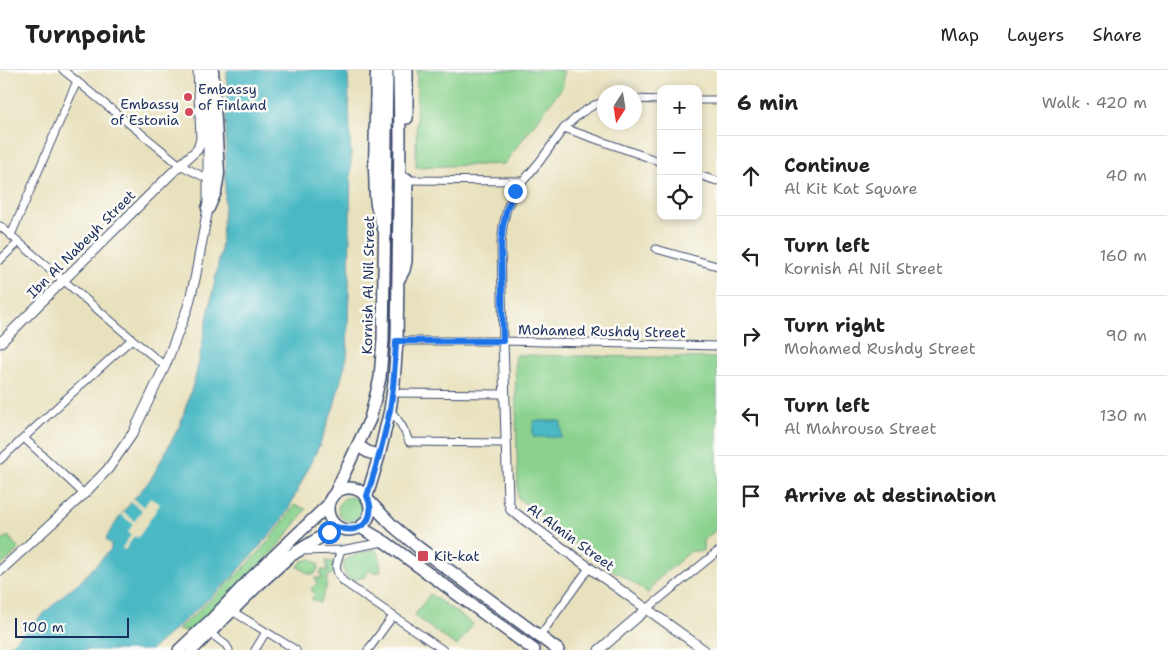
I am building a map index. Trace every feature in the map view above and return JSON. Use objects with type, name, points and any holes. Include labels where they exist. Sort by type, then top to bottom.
[{"type":"highway","points":[[208,208],[215,192],[218,173],[212,70]]},
{"type":"highway","points":[[376,70],[376,196],[384,229]]},
{"type":"main road","name":"Kornish Al Nil Street","points":[[336,491],[370,419],[380,378],[383,340],[387,70]]},
{"type":"main road","name":"Kornish Al Nil Street","points":[[368,499],[390,410],[396,341],[400,139],[399,70]]},
{"type":"main road","points":[[397,283],[404,270],[406,260],[407,70]]},
{"type":"main road","points":[[358,446],[379,456]]},
{"type":"main road","points":[[179,650],[328,505],[336,491],[349,487],[356,488],[362,492],[393,526],[419,548],[558,650]]},
{"type":"main road","points":[[328,505],[329,518],[337,527],[353,530],[366,523],[371,509],[368,499]]},
{"type":"main road","points":[[192,650],[290,556],[337,527]]},
{"type":"main road","points":[[360,527],[385,542],[534,650]]},
{"type":"street","points":[[63,70],[180,166],[208,179]]},
{"type":"street","name":"Ibn Al Nabeyh Street","points":[[0,343],[197,150],[201,138],[198,70]]},
{"type":"street","points":[[0,571],[84,494],[108,469],[133,433],[165,366],[188,307],[208,208],[208,130],[204,70]]},
{"type":"street","points":[[11,235],[77,81]]},
{"type":"street","points":[[642,99],[657,100]]},
{"type":"street","points":[[702,100],[717,100]]},
{"type":"street","points":[[503,341],[501,244],[507,208],[515,191],[564,128],[581,113],[597,104]]},
{"type":"street","points":[[564,128],[657,161]]},
{"type":"street","points":[[702,176],[717,182]]},
{"type":"street","points":[[407,180],[523,182]]},
{"type":"street","points":[[0,226],[165,366]]},
{"type":"street","points":[[0,260],[18,242]]},
{"type":"street","points":[[656,249],[717,266]]},
{"type":"street","points":[[0,460],[132,339]]},
{"type":"street","name":"Mohamed Rushdy Street","points":[[396,341],[503,341],[717,346]]},
{"type":"street","name":"Al Almin Street","points":[[503,341],[508,500],[511,510],[647,609],[697,648]]},
{"type":"street","points":[[392,393],[504,394]]},
{"type":"street","points":[[390,410],[405,430],[409,442],[506,443]]},
{"type":"street","points":[[24,438],[84,494]]},
{"type":"street","points":[[297,551],[340,550],[385,542]]},
{"type":"street","points":[[340,550],[336,570],[344,582],[443,650]]},
{"type":"street","points":[[599,650],[717,552]]},
{"type":"street","points":[[539,636],[589,568]]},
{"type":"street","points":[[232,611],[292,649]]},
{"type":"street","points":[[368,650],[393,616]]},
{"type":"street","points":[[256,650],[266,632]]},
{"type":"street","points":[[210,633],[226,645],[229,650]]},
{"type":"street","points":[[218,650],[219,640]]},
{"type":"green space","points":[[417,70],[563,70],[563,86],[504,164],[416,167]]},
{"type":"green space","points":[[515,355],[717,358],[717,529],[703,541],[703,551],[691,551],[658,579],[648,593],[581,548],[583,546],[579,543],[577,545],[555,530],[557,527],[518,498]]},
{"type":"green space","points":[[350,497],[355,498],[361,504],[361,514],[355,520],[350,521],[345,520],[339,514],[338,509],[339,504],[345,498]]},
{"type":"green space","points":[[294,505],[306,509],[282,542],[254,572],[196,631],[177,630],[225,587],[255,556]]},
{"type":"green space","points":[[8,536],[19,549],[0,567],[0,542]]},
{"type":"green space","points":[[375,549],[380,557],[381,571],[375,573],[368,570],[366,577],[352,580],[345,575],[344,561]]},
{"type":"green space","points":[[311,559],[319,565],[315,574],[309,574],[298,567],[302,561]]},
{"type":"green space","points":[[326,561],[333,562],[333,573],[327,577],[326,588],[320,603],[311,599],[315,595],[311,589],[317,583],[315,578],[322,578],[320,573],[322,570],[328,570]]},
{"type":"green space","points":[[430,594],[473,624],[457,646],[414,616]]},
{"type":"water","points":[[227,70],[348,70],[351,159],[347,357],[334,406],[320,444],[287,512],[277,527],[230,580],[151,650],[5,650],[82,580],[111,549],[111,545],[106,539],[107,536],[123,512],[151,479],[180,425],[196,375],[221,250],[225,198]]},
{"type":"water","points":[[533,421],[561,421],[561,437],[533,437]]},
{"type":"pier","points":[[150,498],[160,504],[138,538],[134,536],[125,550],[122,548],[131,535],[128,532],[133,524],[121,515],[123,512],[135,521],[142,510],[131,502],[133,499],[144,507]]},
{"type":"place","name":"Embassy of Finland","points":[[188,97]]},
{"type":"place","name":"Embassy of Estonia","points":[[189,112]]},
{"type":"place","name":"Kit-kat","points":[[423,556]]},
{"type":"route","points":[[329,532],[337,527],[353,530],[366,523],[369,516],[371,509],[367,496],[390,410],[394,382],[396,341],[503,341],[501,244],[507,208],[515,191]]}]
